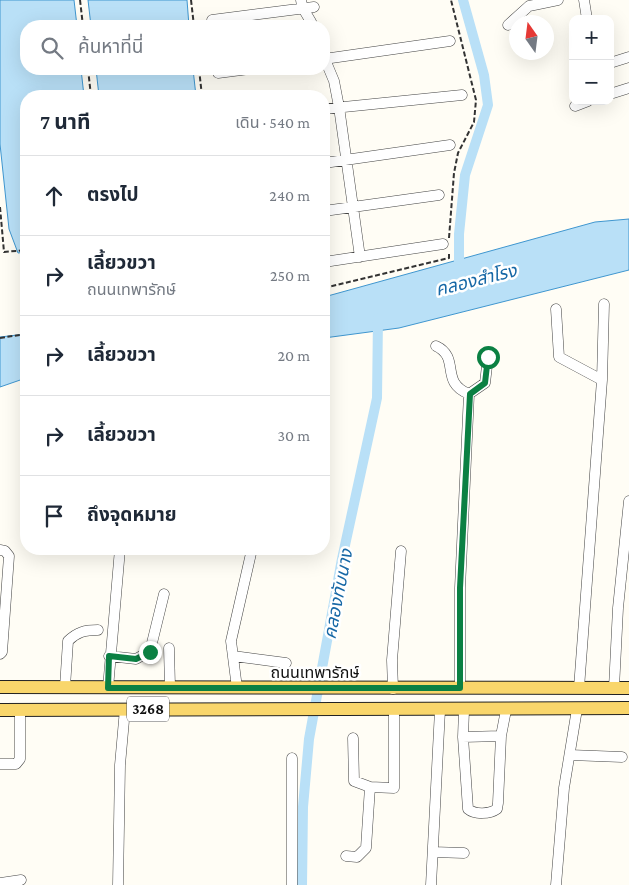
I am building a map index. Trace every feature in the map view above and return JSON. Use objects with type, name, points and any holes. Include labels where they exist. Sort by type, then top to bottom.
[{"type":"main road","name":"ถนนเทพารักษ์","points":[[0,687],[301,689],[629,688]]},
{"type":"main road","name":"3268","points":[[0,710],[506,710],[629,708]]},
{"type":"street","points":[[508,24],[529,6],[558,0]]},
{"type":"street","points":[[584,0],[586,15]]},
{"type":"street","points":[[212,20],[314,3],[311,20]]},
{"type":"street","points":[[301,5],[310,20]]},
{"type":"street","points":[[330,57],[450,41]]},
{"type":"street","points":[[614,62],[629,57]]},
{"type":"street","points":[[330,72],[340,107],[360,257]]},
{"type":"street","points":[[614,93],[629,88]]},
{"type":"street","points":[[330,108],[462,94]]},
{"type":"street","points":[[330,162],[450,145]]},
{"type":"street","points":[[330,210],[439,194]]},
{"type":"street","points":[[330,261],[447,244]]},
{"type":"street","points":[[579,688],[602,380],[604,304]]},
{"type":"street","points":[[556,309],[559,356],[602,380]]},
{"type":"street","points":[[436,346],[446,355],[456,388],[470,394]]},
{"type":"street","points":[[470,394],[485,383],[488,357]]},
{"type":"street","points":[[460,688],[460,588],[470,394]]},
{"type":"street","points":[[614,688],[618,608],[629,501]]},
{"type":"street","points":[[0,550],[5,551],[9,556],[2,652],[0,654]]},
{"type":"street","points":[[393,689],[392,660],[401,551]]},
{"type":"street","points":[[108,688],[109,656],[119,555]]},
{"type":"street","points":[[237,688],[233,656],[233,628],[251,555]]},
{"type":"street","points":[[109,656],[136,659],[150,652],[164,594]]},
{"type":"street","points":[[65,688],[68,641],[76,634],[86,630],[98,630]]},
{"type":"street","points":[[169,648],[170,687]]},
{"type":"street","points":[[233,656],[286,663]]},
{"type":"street","points":[[118,885],[120,765],[125,709]]},
{"type":"street","points":[[556,885],[564,788],[576,709]]},
{"type":"street","points":[[0,764],[16,764],[20,759],[20,710]]},
{"type":"street","points":[[353,738],[354,780],[370,787],[394,788],[394,710]]},
{"type":"street","points":[[431,885],[440,710]]},
{"type":"street","points":[[464,710],[463,737],[468,809],[473,813],[492,812],[497,809],[501,736],[506,710]]},
{"type":"street","points":[[463,737],[501,736]]},
{"type":"street","points":[[570,755],[622,757]]},
{"type":"street","points":[[292,758],[292,885]]},
{"type":"street","points":[[346,856],[357,857],[366,848],[370,787]]},
{"type":"street","points":[[433,852],[464,853]]},
{"type":"street","points":[[0,883],[21,880]]},
{"type":"path","points":[[80,0],[82,20]]},
{"type":"path","points":[[191,0],[193,20]]},
{"type":"path","points":[[330,287],[449,258],[447,244],[454,172],[458,153],[474,122],[476,100],[451,0]]},
{"type":"path","points":[[89,75],[90,90]]},
{"type":"path","points":[[200,75],[201,90]]},
{"type":"path","points":[[0,207],[4,252],[20,251]]},
{"type":"path","points":[[0,338],[20,335]]},
{"type":"water","points":[[0,0],[74,0],[76,20],[20,20],[20,75],[82,75],[83,90],[20,90],[20,253],[18,253],[9,229],[0,144]]},
{"type":"water","points":[[88,0],[187,0],[189,20],[90,20]]},
{"type":"water","points":[[97,75],[194,75],[195,90],[98,90]]},
{"type":"water","name":"คลองสำโรง","points":[[629,219],[629,270],[399,328],[330,337],[330,295],[595,222]]},
{"type":"water","points":[[20,335],[20,380],[0,387],[0,337]]},
{"type":"waterway","name":"คลองสำโรง","points":[[459,272],[459,234],[465,175],[488,105],[484,75],[463,0]]},
{"type":"waterway","name":"คลองทับนาง","points":[[302,885],[303,807],[309,739],[342,559],[377,398],[378,318]]},
{"type":"route","points":[[150,652],[136,659],[109,656],[108,688],[460,688],[460,588],[470,394],[485,383],[488,357]]}]
